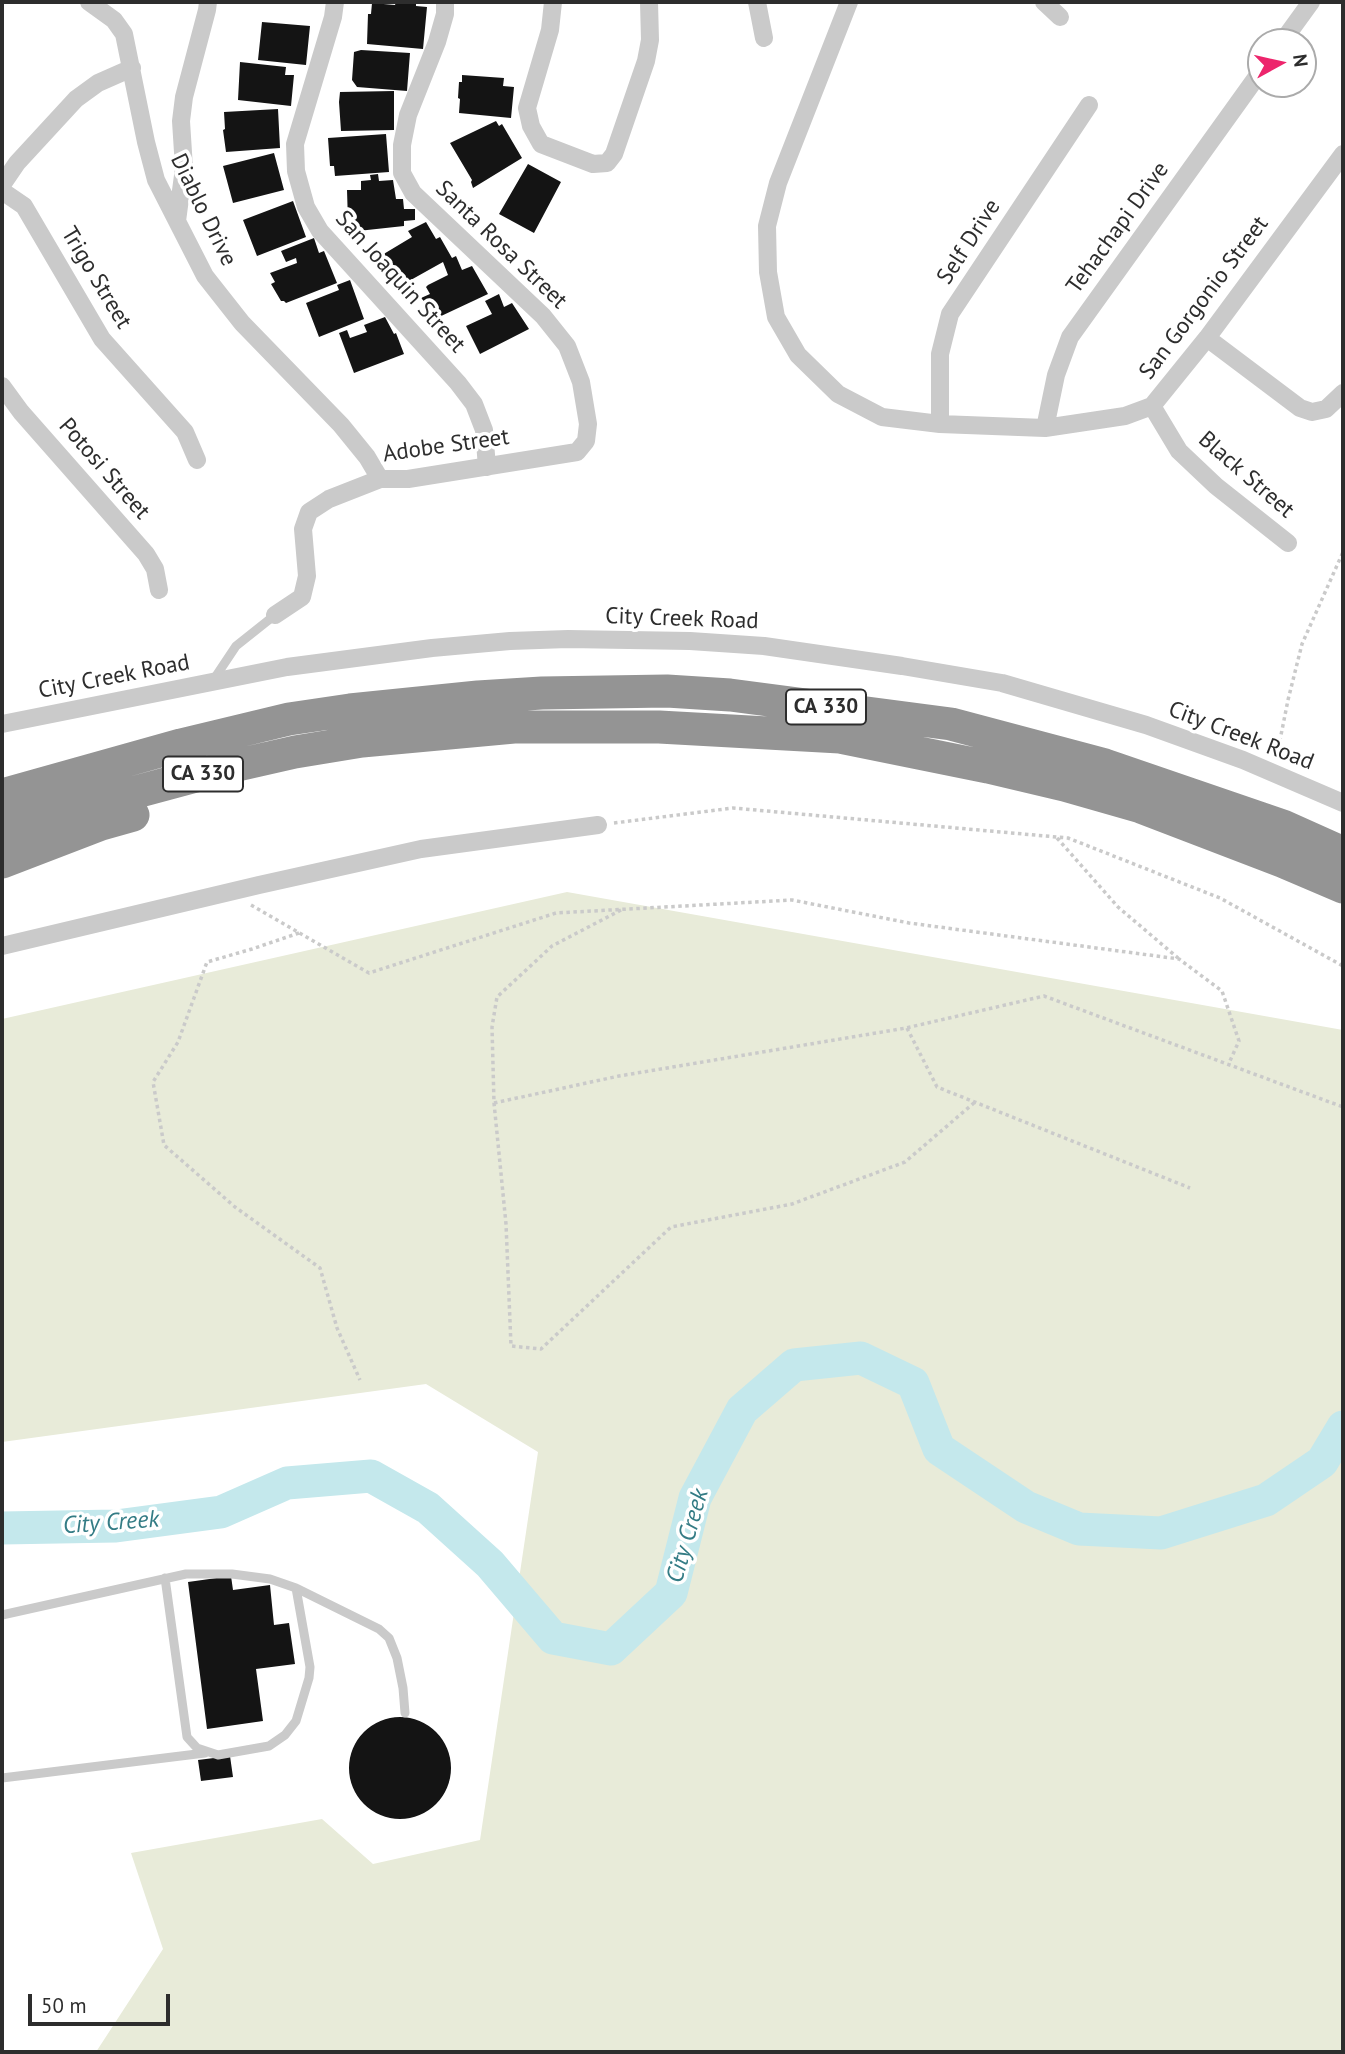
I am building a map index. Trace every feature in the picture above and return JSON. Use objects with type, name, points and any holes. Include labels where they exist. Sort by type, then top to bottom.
[{"type":"highway","name":"CA 330","points":[[2,795],[181,745],[289,719],[415,703],[542,693],[667,691],[794,702],[951,724],[1105,765],[1283,826],[1343,853]]},
{"type":"highway","points":[[2,772],[289,719]]},
{"type":"highway","name":"CA 330","points":[[2,828],[295,752],[408,736],[514,727],[659,727],[840,737],[988,767],[1140,807],[1343,887]]},
{"type":"highway","points":[[2,862],[101,824],[408,736]]},
{"type":"street","name":"Diablo Drive","points":[[89,2],[114,20],[124,34],[156,180],[205,276],[243,323],[341,425],[367,457],[380,479]]},
{"type":"street","points":[[177,221],[184,168],[181,121],[184,97],[208,2]]},
{"type":"street","name":"San Joaquin Street","points":[[335,2],[333,17],[295,144],[296,171],[306,207],[320,231],[474,404],[484,430],[488,467]]},
{"type":"street","name":"Santa Rosa Street","points":[[445,2],[445,14],[437,42],[408,115],[402,145],[402,173],[413,193],[543,316],[568,346],[581,382],[589,424],[586,441]]},
{"type":"street","points":[[553,2],[550,30],[527,108],[530,126],[541,144],[593,164],[607,163],[614,153],[646,61],[650,40],[649,2]]},
{"type":"street","points":[[757,2],[764,38]]},
{"type":"street","name":"San Gorgonio Street","points":[[849,2],[778,183],[768,226],[768,272],[776,317],[798,355],[838,394],[882,417],[940,424],[1045,428],[1125,416],[1152,406],[1207,338],[1343,154]]},
{"type":"street","points":[[1044,2],[1060,17]]},
{"type":"street","points":[[1292,28],[1311,2]]},
{"type":"street","points":[[2,185],[17,163],[76,99],[98,82],[132,68]]},
{"type":"street","name":"Tehachapi Drive","points":[[1045,428],[1056,374],[1070,337],[1247,90]]},
{"type":"street","name":"Self Drive","points":[[940,424],[940,354],[950,314],[1089,105]]},
{"type":"street","name":"Trigo Street","points":[[2,191],[24,206],[102,339],[185,432],[197,460]]},
{"type":"street","points":[[1207,338],[1300,408],[1312,411],[1326,409],[1343,393]]},
{"type":"street","name":"Potosi Street","points":[[2,386],[21,412],[146,554],[155,569],[159,590]]},
{"type":"street","name":"Black Street","points":[[1152,406],[1179,451],[1216,486],[1288,543]]},
{"type":"street","name":"Adobe Street","points":[[275,615],[302,597],[307,576],[303,528],[309,512],[329,499],[380,479],[408,479],[577,452],[586,441]]},
{"type":"street","name":"City Creek Road","points":[[2,724],[287,667],[432,648],[568,639],[764,646],[1002,683],[1146,725],[1273,773],[1343,803]]},
{"type":"street","points":[[2,946],[421,849],[598,825]]},
{"type":"lane","points":[[211,683],[236,646],[275,615]]},
{"type":"lane","points":[[2,1615],[186,1574],[232,1574],[270,1579],[296,1588],[379,1629],[389,1639],[397,1658],[405,1713]]},
{"type":"lane","points":[[165,1578],[187,1737],[206,1753]]},
{"type":"lane","points":[[2,1778],[206,1753],[218,1755],[269,1746],[285,1735],[296,1721],[309,1678],[310,1667],[296,1588]]},
{"type":"path","points":[[1273,773],[1287,699],[1302,644],[1343,551]]},
{"type":"path","points":[[598,825],[733,808],[1068,838],[1220,898],[1343,966]]},
{"type":"path","points":[[1056,836],[1118,907],[1179,959],[1222,991],[1239,1041],[1229,1063]]},
{"type":"path","points":[[228,892],[369,973],[556,913],[792,900],[909,923],[1179,959]]},
{"type":"path","points":[[623,909],[552,946],[497,997],[492,1027],[494,1103],[506,1224],[511,1346],[541,1349],[671,1227],[792,1204],[905,1162],[975,1102]]},
{"type":"path","points":[[299,933],[206,962],[178,1042],[153,1083],[164,1145],[235,1208],[320,1268],[337,1328],[360,1380]]},
{"type":"path","points":[[494,1103],[619,1076],[906,1028],[1044,996],[1343,1107]]},
{"type":"path","points":[[906,1028],[937,1087],[1189,1188]]},
{"type":"green space","points":[[567,892],[1343,1030],[1343,2052],[96,2052],[163,1949],[131,1853],[322,1819],[373,1864],[480,1840],[538,1452],[426,1384],[2,1442],[2,1019]]},
{"type":"building","points":[[396,2],[416,3],[416,6],[427,7],[423,49],[367,44],[368,14],[371,14],[372,3],[395,5]]},
{"type":"building","points":[[262,22],[310,26],[306,65],[258,60]]},
{"type":"building","points":[[361,50],[410,53],[407,91],[357,87],[352,80],[354,52]]},
{"type":"building","points":[[240,62],[286,67],[285,75],[294,75],[291,106],[238,100]]},
{"type":"building","points":[[462,75],[504,78],[503,86],[514,87],[511,118],[459,113],[459,82],[462,82]]},
{"type":"building","points":[[394,91],[394,130],[341,131],[340,92]]},
{"type":"building","points":[[278,109],[280,148],[226,152],[224,112]]},
{"type":"building","points":[[496,121],[499,126],[502,124],[522,158],[473,188],[472,180],[450,143]]},
{"type":"building","points":[[386,134],[389,172],[335,176],[334,166],[330,166],[328,138]]},
{"type":"building","points":[[274,153],[284,190],[233,203],[223,166]]},
{"type":"building","points":[[528,164],[561,182],[534,233],[499,214]]},
{"type":"building","points":[[378,174],[379,181],[393,180],[396,199],[403,199],[404,209],[415,209],[415,220],[404,221],[404,226],[358,231],[348,222],[347,190],[361,190],[361,181],[371,180],[370,175]]},
{"type":"building","points":[[293,201],[306,237],[257,256],[243,220]]},
{"type":"building","points":[[426,222],[436,239],[440,237],[452,258],[456,256],[462,270],[472,266],[488,294],[439,317],[421,298],[430,294],[426,287],[428,285],[448,275],[443,262],[409,281],[382,255],[412,237],[408,231]]},
{"type":"building","points":[[314,238],[319,253],[324,251],[337,283],[286,303],[281,301],[271,284],[275,282],[270,273],[297,263],[296,258],[286,262],[281,251]]},
{"type":"building","points":[[350,280],[364,319],[319,337],[306,303],[339,290],[337,285]]},
{"type":"building","points":[[499,294],[504,307],[512,303],[529,329],[480,354],[466,326],[492,314],[485,301]]},
{"type":"building","points":[[385,317],[394,334],[396,333],[404,354],[354,373],[339,333],[347,330],[350,338],[367,332],[364,325]]},
{"type":"building","points":[[231,1576],[233,1590],[270,1585],[274,1625],[289,1623],[295,1664],[256,1669],[263,1721],[207,1729],[188,1582]]},
{"type":"building","points":[[400,1717],[419,1721],[436,1732],[447,1749],[451,1768],[447,1787],[436,1804],[419,1815],[400,1819],[381,1815],[364,1804],[353,1787],[349,1768],[353,1749],[364,1732],[381,1721]]},
{"type":"building","points":[[230,1756],[233,1777],[201,1781],[198,1760]]},
{"type":"waterway","name":"City Creek","points":[[2,1528],[116,1526],[221,1512],[287,1483],[371,1476],[428,1508],[490,1564],[553,1638],[611,1649],[671,1593],[695,1498],[742,1410],[794,1365],[861,1358],[913,1383],[939,1449],[1026,1507],[1079,1529],[1161,1533],[1266,1500],[1322,1462],[1343,1427]]}]
